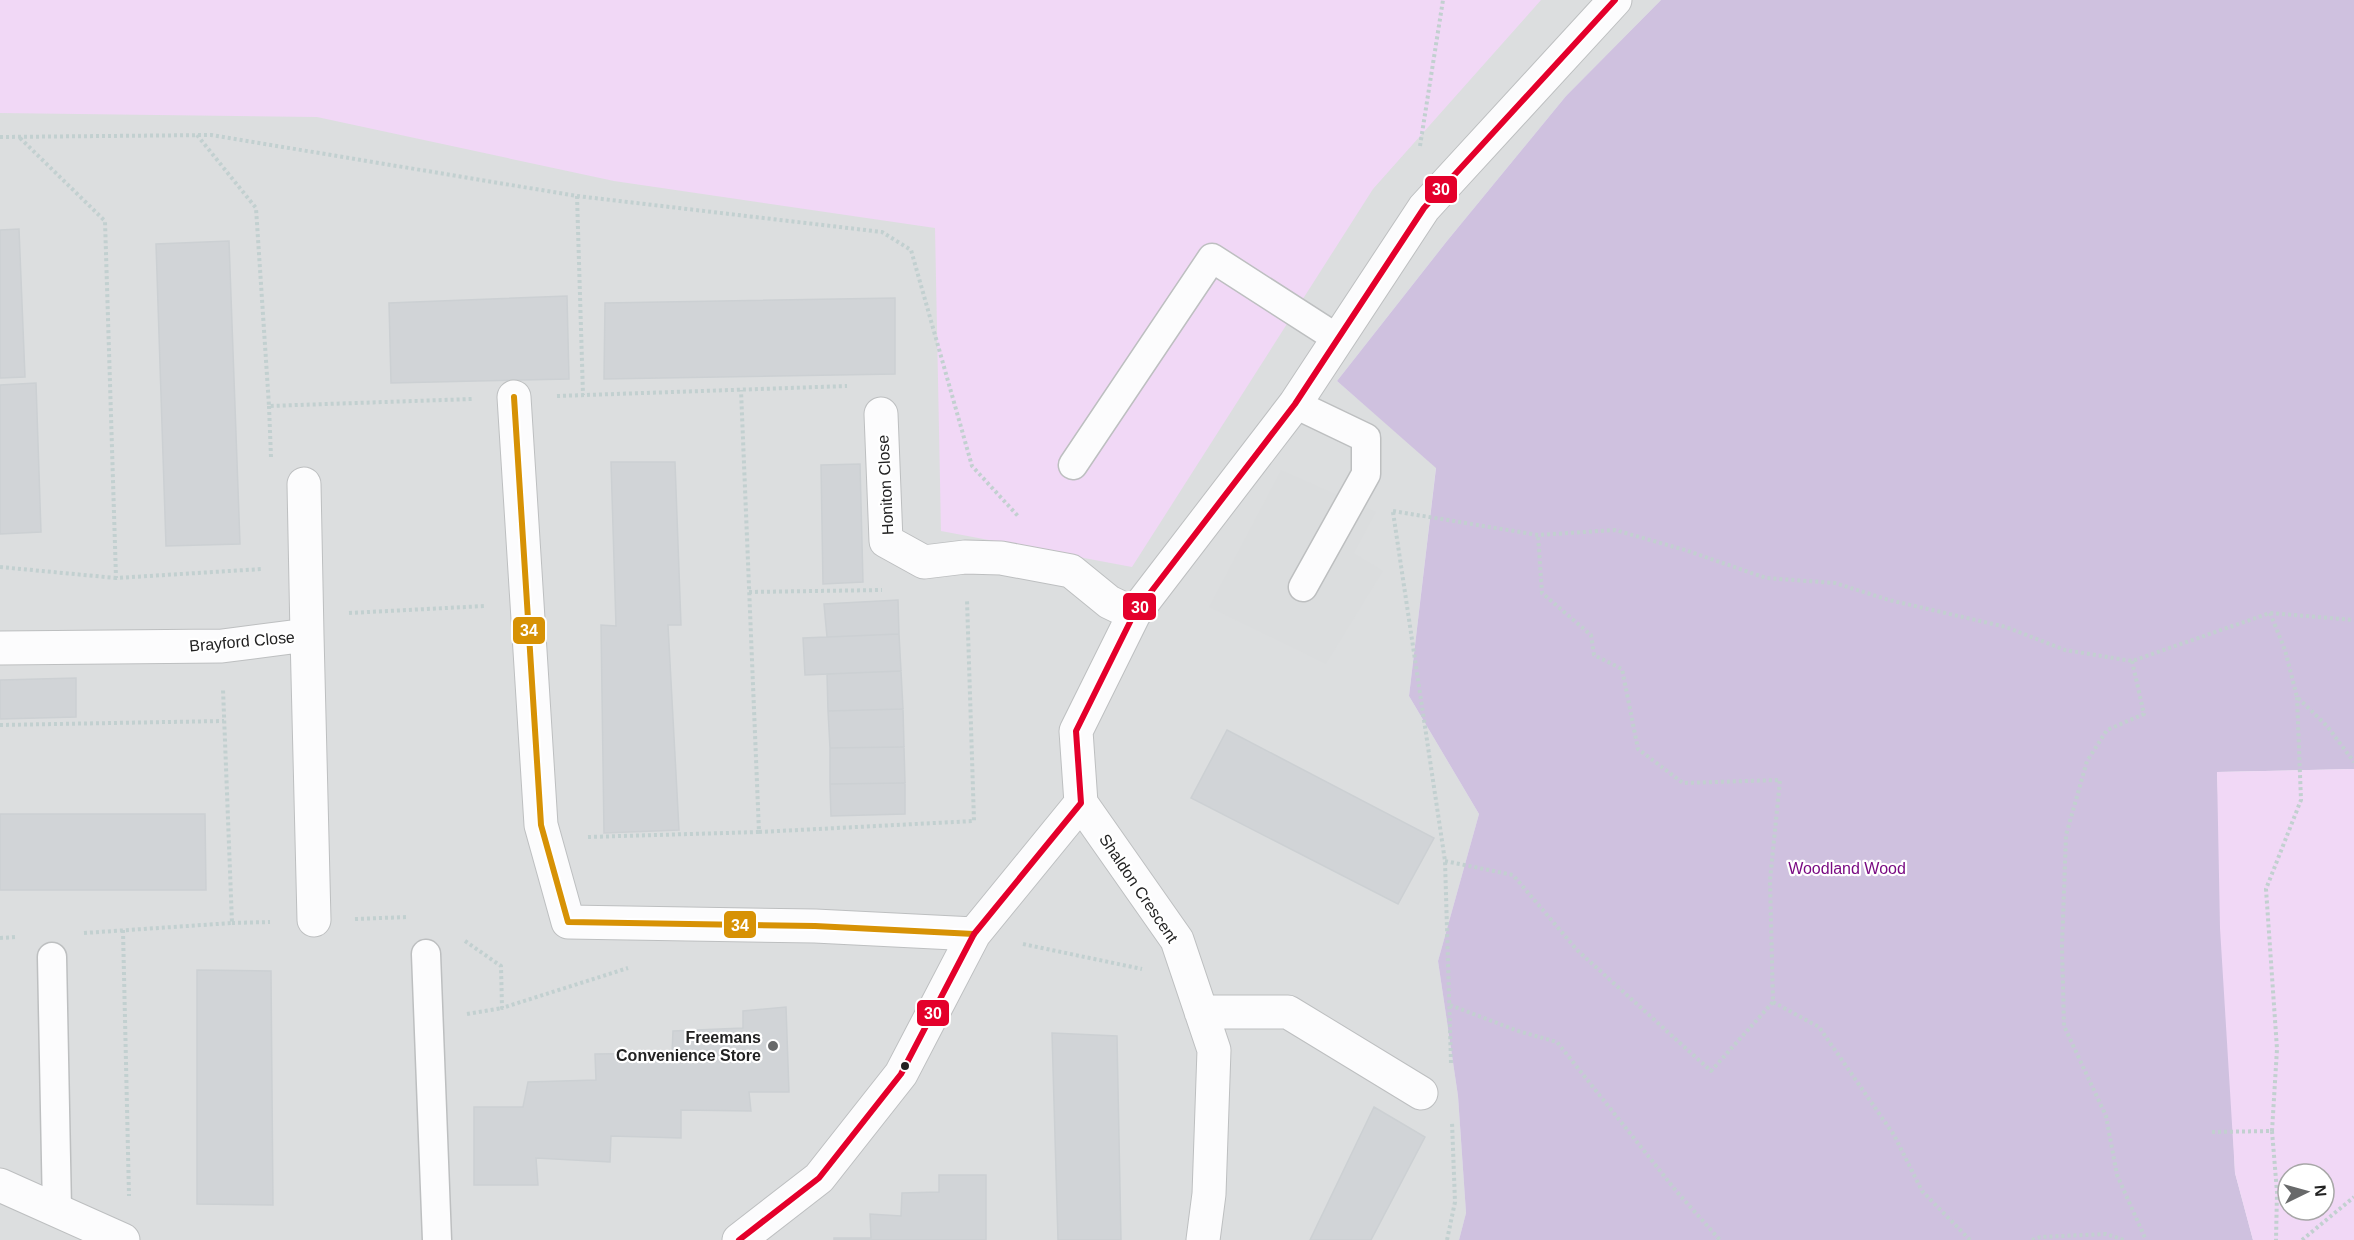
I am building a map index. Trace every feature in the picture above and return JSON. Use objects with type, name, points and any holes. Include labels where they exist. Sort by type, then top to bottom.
[{"type":"street","points":[[739,1240],[819,1178],[901,1074],[974,934],[1081,803],[1076,731],[1134,614],[1295,404],[1424,208],[1615,0]]},
{"type":"street","points":[[514,397],[541,825],[568,922],[815,926],[974,934]]},
{"type":"street","name":"Honiton Close","points":[[881,414],[886,541],[924,561],[965,557],[1001,558],[1071,571],[1109,602],[1134,614]]},
{"type":"street","points":[[304,484],[307,625]]},
{"type":"street","name":"Brayford Close","points":[[0,648],[222,646],[307,625],[314,920]]},
{"type":"street","name":"Shaldon Crescent","points":[[1081,803],[1177,940],[1214,1050],[1209,1194],[1203,1240]]},
{"type":"street","points":[[1201,1012],[1288,1012],[1421,1093]]},
{"type":"street","points":[[0,1185],[123,1240]]},
{"type":"lane","points":[[1073,465],[1212,258],[1338,339]]},
{"type":"lane","points":[[1295,404],[1366,438],[1366,474],[1303,587]]},
{"type":"lane","points":[[426,954],[437,1240]]},
{"type":"lane","points":[[52,957],[57,1210]]},
{"type":"path","points":[[1419,153],[1443,0]]},
{"type":"path","points":[[197,135],[256,208],[272,464]]},
{"type":"path","points":[[0,137],[211,135],[577,196],[882,232],[911,250],[972,466],[1023,523]]},
{"type":"path","points":[[19,137],[105,221],[116,578]]},
{"type":"path","points":[[577,196],[583,395]]},
{"type":"path","points":[[269,406],[882,385],[881,414]]},
{"type":"path","points":[[741,390],[759,832]]},
{"type":"path","points":[[1390,501],[1445,861],[1451,1073]]},
{"type":"path","points":[[1393,512],[1538,535],[1615,530],[1685,549],[1766,578],[1835,583],[1888,600],[2006,627],[2064,650],[2132,661],[2270,613],[2354,620]]},
{"type":"path","points":[[1445,861],[1513,875],[1576,950],[1711,1071],[1773,1002],[1770,880],[1780,780],[1683,783],[1638,749],[1622,669],[1594,655],[1591,635],[1542,593],[1538,535]]},
{"type":"path","points":[[545,838],[759,832],[974,821],[965,557]]},
{"type":"path","points":[[0,567],[116,578],[264,569]]},
{"type":"path","points":[[749,592],[886,590]]},
{"type":"path","points":[[307,625],[528,604]]},
{"type":"path","points":[[2270,613],[2285,650],[2297,697],[2301,800],[2266,889],[2277,1049],[2272,1131],[2277,1192],[2276,1240]]},
{"type":"path","points":[[222,646],[232,923]]},
{"type":"path","points":[[2132,661],[2144,714],[2107,730],[2087,761],[2066,834],[2062,969],[2064,1026],[2106,1116],[2117,1175],[2146,1240]]},
{"type":"path","points":[[2297,697],[2328,726],[2354,762]]},
{"type":"path","points":[[0,725],[224,721]]},
{"type":"path","points":[[78,933],[232,923],[418,917]]},
{"type":"path","points":[[123,930],[129,1204]]},
{"type":"path","points":[[974,934],[1190,979]]},
{"type":"path","points":[[456,935],[501,966],[502,1008],[638,965]]},
{"type":"path","points":[[0,938],[22,936]]},
{"type":"path","points":[[1773,1002],[1819,1027],[1894,1135],[1922,1191],[1970,1240]]},
{"type":"path","points":[[1450,1005],[1518,1031],[1557,1042],[1677,1192],[1720,1240]]},
{"type":"path","points":[[1447,1240],[1455,1202],[1452,1116]]},
{"type":"path","points":[[2212,1132],[2272,1131]]},
{"type":"path","points":[[2302,1240],[2354,1197]]},
{"type":"path","points":[[2032,1240],[2040,1237],[2106,1234],[2124,1240]]},
{"type":"shaded area","points":[[0,0],[1661,0],[1566,96],[1447,241],[1337,381],[1436,467],[1409,696],[1479,814],[1438,961],[1458,1096],[1466,1213],[1459,1240],[0,1240]]},
{"type":"shaded area","points":[[0,0],[1541,0],[1373,189],[1132,567],[941,531],[935,228],[614,181],[317,117],[0,113]]},
{"type":"shaded area","points":[[1281,470],[1376,512],[1354,553],[1383,571],[1326,664],[1209,607]]},
{"type":"shaded area","points":[[2354,769],[2354,1240],[2253,1240],[2235,1173],[2220,928],[2217,772]]},
{"type":"green space","name":"Woodland Wood","points":[[1661,0],[2354,0],[2354,769],[2217,772],[2235,1173],[2253,1240],[1459,1240],[1466,1213],[1458,1096],[1438,961],[1479,814],[1409,696],[1436,468],[1337,381],[1447,241],[1566,96]]},
{"type":"building","points":[[19,229],[25,377],[0,378],[0,230]]},
{"type":"building","points":[[229,241],[240,544],[166,546],[156,244]]},
{"type":"building","points":[[567,296],[569,379],[391,383],[389,303]]},
{"type":"building","points":[[895,298],[895,374],[604,379],[605,303]]},
{"type":"building","points":[[36,383],[41,532],[0,534],[0,385]]},
{"type":"building","points":[[611,462],[675,462],[681,625],[668,625],[679,830],[604,833],[601,625],[616,626]]},
{"type":"building","points":[[860,464],[863,582],[823,584],[821,465]]},
{"type":"building","points":[[898,600],[899,634],[827,637],[824,604]]},
{"type":"building","points":[[899,634],[901,671],[805,675],[803,638]]},
{"type":"building","points":[[901,671],[903,709],[828,711],[827,674]]},
{"type":"building","points":[[76,678],[76,717],[0,719],[0,680]]},
{"type":"building","points":[[903,709],[904,747],[830,748],[828,711]]},
{"type":"building","points":[[1227,730],[1434,838],[1398,904],[1191,798]]},
{"type":"building","points":[[904,747],[905,783],[830,784],[830,748]]},
{"type":"building","points":[[905,783],[905,814],[831,816],[830,784]]},
{"type":"building","points":[[0,814],[205,814],[206,890],[0,890]]},
{"type":"building","points":[[197,970],[271,971],[273,1205],[197,1204]]},
{"type":"building","points":[[786,1007],[789,1092],[749,1092],[751,1111],[681,1110],[681,1138],[611,1136],[610,1162],[536,1158],[538,1185],[474,1185],[474,1107],[523,1107],[528,1082],[596,1080],[595,1054],[672,1053],[673,1031],[743,1028],[743,1011]]},
{"type":"building","points":[[1052,1033],[1117,1036],[1121,1240],[1058,1240]]},
{"type":"building","points":[[1374,1107],[1425,1137],[1371,1240],[1310,1240]]},
{"type":"building","points":[[939,1175],[986,1175],[986,1240],[834,1240],[834,1238],[871,1238],[870,1214],[901,1216],[902,1193],[939,1192]]},
{"type":"transit line","name":"30","points":[[739,1240],[819,1178],[901,1074],[974,934],[1081,803],[1076,731],[1134,614],[1295,404],[1424,208],[1615,0]]},
{"type":"transit line","name":"34","points":[[514,397],[541,825],[568,922],[815,926],[974,934]]},
{"type":"place","name":"Freemans Convenience Store","points":[[773,1046]]}]
